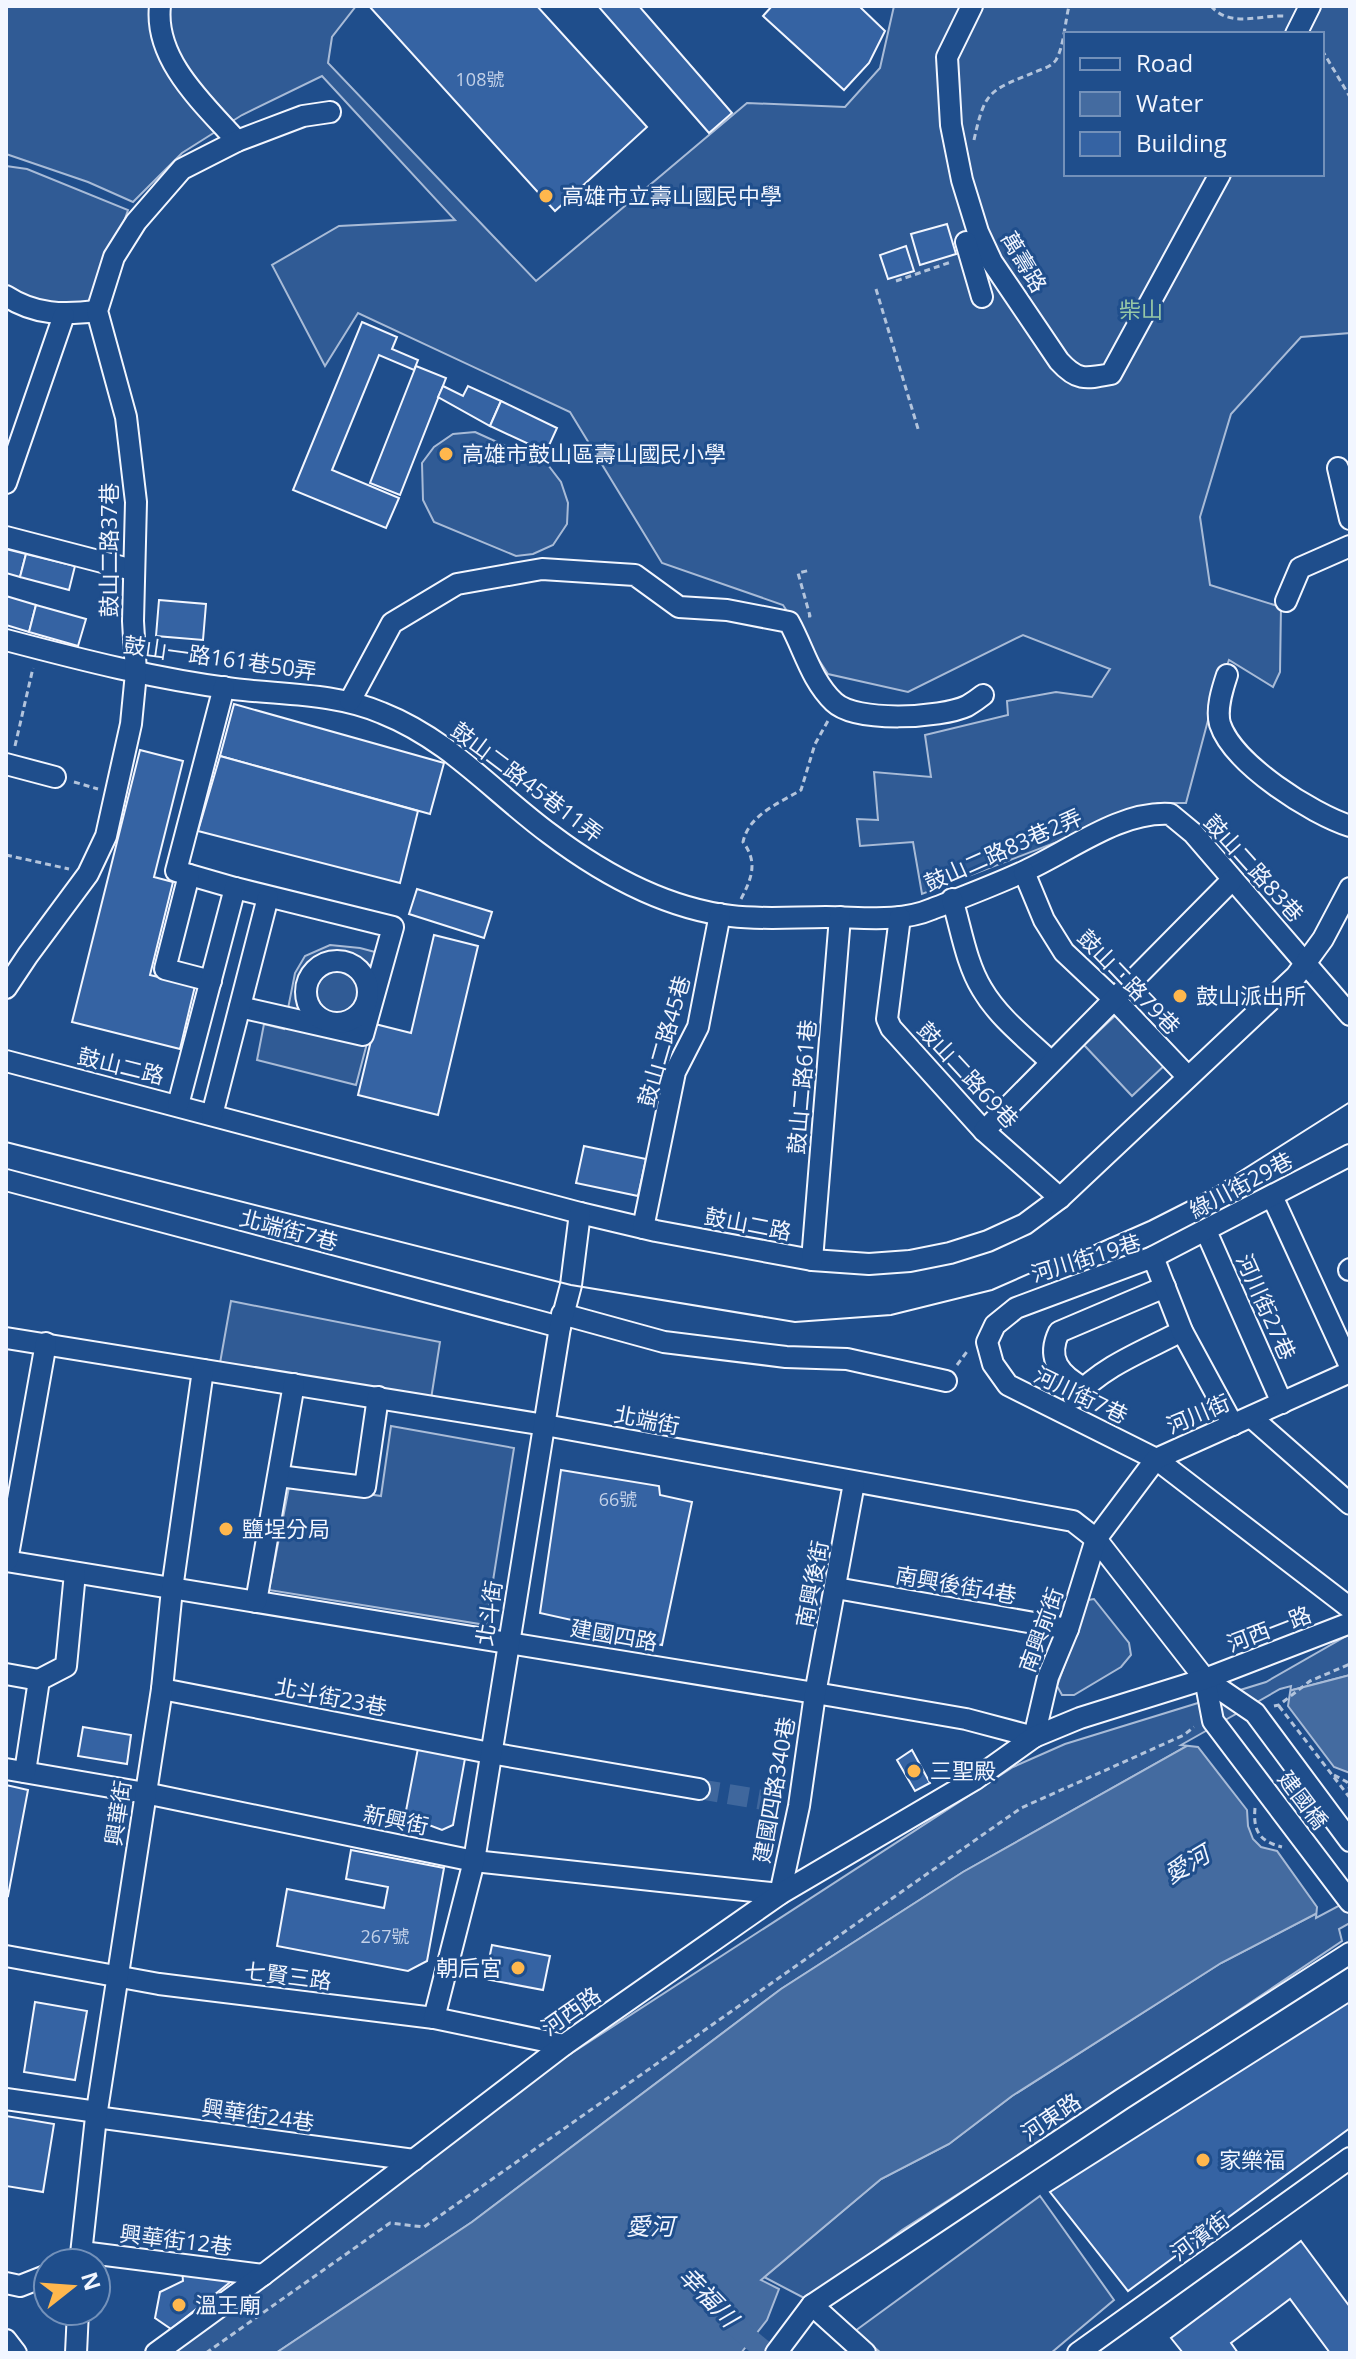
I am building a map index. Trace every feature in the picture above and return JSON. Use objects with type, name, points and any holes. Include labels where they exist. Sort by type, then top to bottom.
[{"type":"street","points":[[160,6],[159,35],[174,66],[237,141]]},
{"type":"street","name":"萬壽路","points":[[972,6],[947,57],[951,125],[960,168],[978,232],[992,262],[1059,361],[1072,375],[1091,377],[1111,374],[1219,176]]},
{"type":"street","points":[[6,296],[24,308],[64,315],[97,311],[114,257],[136,222],[182,169],[237,141],[303,116],[330,112]]},
{"type":"street","points":[[968,249],[982,297]]},
{"type":"street","name":"鼓山二路37巷","points":[[6,988],[88,874],[106,836],[131,724],[136,673],[133,570],[136,502],[126,417],[97,311]]},
{"type":"street","points":[[6,483],[64,315]]},
{"type":"street","points":[[1338,468],[1350,519]]},
{"type":"street","points":[[6,537],[133,570]]},
{"type":"street","points":[[1286,601],[1300,568],[1350,546]]},
{"type":"street","points":[[350,701],[392,623],[457,584],[542,569],[635,575],[679,607],[727,610],[789,622],[802,645],[811,672],[837,706],[869,714],[910,717],[966,706],[983,695]]},
{"type":"street","name":"鼓山一路161巷50弄","points":[[6,640],[136,673],[224,687],[350,701]]},
{"type":"street","points":[[1227,675],[1220,698],[1220,723],[1235,749],[1283,792],[1331,820],[1350,826]]},
{"type":"street","points":[[224,687],[176,871],[393,927],[372,988],[363,1035],[333,1025],[240,1007]]},
{"type":"street","name":"鼓山二路45巷11弄","points":[[350,701],[385,713],[421,732],[484,777],[549,834],[620,880],[672,903],[726,915]]},
{"type":"street","points":[[8,765],[55,777]]},
{"type":"street","name":"鼓山二路83巷2弄","points":[[726,915],[900,917],[930,910],[1024,872],[1111,828],[1142,816],[1159,814]]},
{"type":"street","name":"鼓山二路83巷","points":[[1159,814],[1170,814],[1193,833],[1350,1015]]},
{"type":"street","name":"鼓山二路79巷","points":[[1024,872],[1044,920],[1064,952],[1115,1000],[1187,1076]]},
{"type":"street","points":[[189,875],[165,969],[211,981]]},
{"type":"street","points":[[984,1131],[1232,880]]},
{"type":"street","points":[[178,1105],[235,888]]},
{"type":"street","name":"鼓山二路","points":[[6,1061],[643,1228],[812,1260],[869,1264],[910,1261],[988,1241],[1025,1224],[1060,1198],[1307,964],[1350,888]]},
{"type":"street","points":[[212,1115],[268,897]]},
{"type":"street","points":[[952,899],[981,988],[1003,1017],[1051,1062]]},
{"type":"street","name":"鼓山二路45巷","points":[[643,1228],[675,1072],[698,1027],[726,915]]},
{"type":"street","name":"鼓山二路61巷","points":[[812,1260],[840,917]]},
{"type":"street","name":"鼓山二路69巷","points":[[900,917],[887,1019],[891,1028],[984,1131],[1060,1198]]},
{"type":"street","points":[[333,1025],[314,1011],[306,993],[311,974],[319,966],[339,960],[349,963],[358,969],[372,988]]},
{"type":"street","name":"綠川街29巷","points":[[1153,1257],[1350,1155]]},
{"type":"street","name":"北端街7巷","points":[[6,1180],[561,1320],[664,1342],[786,1357],[847,1359],[946,1381]]},
{"type":"street","points":[[1272,1196],[1350,1369]]},
{"type":"street","name":"北斗街","points":[[434,2018],[474,1861],[561,1320],[570,1294],[580,1213]]},
{"type":"street","name":"河川街27巷","points":[[1206,1231],[1282,1403]]},
{"type":"street","name":"河川街19巷","points":[[993,1364],[987,1342],[995,1325],[1016,1308],[1153,1257],[1182,1331],[1242,1421]]},
{"type":"street","points":[[1084,1388],[1065,1378],[1056,1364],[1053,1344],[1059,1332],[1165,1287]]},
{"type":"street","points":[[1065,1413],[1075,1396],[1118,1362],[1182,1331]]},
{"type":"street","name":"北端街","points":[[6,1338],[545,1425],[1073,1521],[1096,1539],[1205,1679]]},
{"type":"street","points":[[7,1561],[46,1343]]},
{"type":"street","name":"河川街7巷","points":[[993,1364],[1008,1385],[1156,1459],[1350,1608]]},
{"type":"street","name":"河川街","points":[[1096,1539],[1156,1459],[1350,1369]]},
{"type":"street","name":"興華街","points":[[82,2247],[96,2117],[162,1689],[172,1589],[203,1370]]},
{"type":"street","points":[[256,1602],[294,1384]]},
{"type":"street","points":[[279,1476],[365,1487],[378,1397]]},
{"type":"street","points":[[1242,1421],[1350,1504]]},
{"type":"street","name":"南興後街","points":[[815,1694],[854,1483]]},
{"type":"street","name":"南興前街","points":[[1034,1737],[1048,1677],[1068,1629],[1096,1539]]},
{"type":"street","name":"建國四路","points":[[7,1561],[966,1719],[1034,1737]]},
{"type":"street","points":[[6,1674],[39,1680],[66,1666],[75,1573]]},
{"type":"street","name":"南興後街4巷","points":[[836,1588],[1068,1629]]},
{"type":"street","name":"河西一路","points":[[1205,1679],[1350,1623]]},
{"type":"street","points":[[1034,1737],[1080,1718],[1205,1679],[1215,1722]]},
{"type":"street","name":"建國橋","points":[[1205,1679],[1251,1710],[1350,1841]]},
{"type":"street","points":[[16,1771],[39,1680]]},
{"type":"street","name":"北斗街23巷","points":[[162,1689],[490,1753]]},
{"type":"street","name":"建國四路340巷","points":[[780,1894],[799,1806],[815,1694]]},
{"type":"street","name":"建國橋","points":[[1215,1722],[1350,1902]]},
{"type":"street","name":"河西路","points":[[156,2353],[564,2045],[780,1894],[974,1780],[1034,1737]]},
{"type":"street","points":[[490,1753],[699,1789]]},
{"type":"street","name":"新興街","points":[[16,1771],[145,1793],[474,1861],[780,1894]]},
{"type":"street","name":"河東路","points":[[776,2353],[812,2305],[1122,2099],[1350,1953]]},
{"type":"street","name":"七賢三路","points":[[6,1956],[159,1984],[434,2018],[564,2045]]},
{"type":"street","points":[[6,2099],[96,2117]]},
{"type":"street","points":[[6,2109],[96,2117]]},
{"type":"street","name":"興華街24巷","points":[[96,2117],[414,2160]]},
{"type":"street","name":"河濱街","points":[[1078,2353],[1350,2158]]},
{"type":"street","name":"興華街12巷","points":[[112,2263],[263,2275]]},
{"type":"street","points":[[6,2283],[20,2286],[32,2281]]},
{"type":"street","points":[[812,2305],[865,2353]]},
{"type":"street","points":[[76,2353],[77,2327]]},
{"type":"street","points":[[6,2340],[16,2353]]},
{"type":"path","points":[[960,168],[969,162],[988,94],[1052,65],[1057,58],[1069,6]]},
{"type":"path","points":[[1211,6],[1235,19],[1257,20],[1271,15],[1303,21]]},
{"type":"path","points":[[1324,53],[1350,97]]},
{"type":"path","points":[[896,281],[968,249]]},
{"type":"path","points":[[876,289],[919,432]]},
{"type":"path","points":[[803,589],[798,573],[811,570]]},
{"type":"path","points":[[8,765],[37,648]]},
{"type":"path","points":[[726,915],[753,872],[750,851],[743,842],[745,835],[769,805],[801,790],[815,744],[837,706]]},
{"type":"path","points":[[55,777],[115,794]]},
{"type":"path","points":[[6,855],[88,874]]},
{"type":"path","points":[[946,1381],[975,1343]]},
{"type":"path","points":[[1251,1710],[1279,1705],[1310,1681],[1350,1664]]},
{"type":"path","name":"建國橋","points":[[1279,1705],[1350,1798]]},
{"type":"path","points":[[206,2353],[390,2223],[424,2227],[1021,1808],[1215,1722]]},
{"type":"path","points":[[1332,1774],[1347,1782],[1350,1790]]},
{"type":"path","points":[[1255,1808],[1257,1835],[1265,1842],[1284,1847]]},
{"type":"shaded area","name":"柴山","points":[[6,6],[356,6],[332,37],[328,63],[536,281],[747,103],[845,107],[880,68],[894,6],[1350,6],[1350,333],[1301,337],[1231,414],[1200,517],[1210,585],[1281,607],[1280,672],[1273,687],[1229,660],[1211,709],[1186,803],[1158,803],[922,894],[913,842],[860,846],[857,819],[878,820],[874,772],[931,777],[925,735],[1008,715],[1007,701],[1056,692],[1092,697],[1110,669],[1023,635],[908,692],[828,674],[783,605],[662,563],[570,412],[358,313],[325,366],[272,265],[339,226],[455,220],[322,76],[242,115],[182,153],[133,202],[88,182],[6,154]]},
{"type":"shaded area","points":[[6,166],[27,169],[128,210],[95,307],[66,311],[6,290]]},
{"type":"shaded area","points":[[475,432],[548,465],[561,482],[568,503],[567,524],[553,545],[533,554],[516,556],[434,522],[423,500],[422,463],[434,447],[453,434]]},
{"type":"shaded area","points":[[330,945],[360,948],[390,956],[356,1085],[257,1060],[264,1024],[284,1029],[295,973],[305,956]]},
{"type":"shaded area","points":[[1118,1013],[1166,1064],[1132,1096],[1084,1045]]},
{"type":"shaded area","points":[[231,1301],[440,1342],[431,1399],[220,1363]]},
{"type":"shaded area","points":[[391,1426],[514,1448],[486,1625],[269,1590],[290,1482],[381,1496]]},
{"type":"shaded area","points":[[1094,1599],[1129,1643],[1131,1655],[1121,1667],[1074,1695],[1062,1695],[1057,1686],[1088,1600]]},
{"type":"shaded area","points":[[1350,1634],[1350,1675],[1281,1693],[963,1872],[781,1989],[472,2222],[276,2353],[165,2353],[541,2073],[1013,1767],[1065,1744],[1266,1682]]},
{"type":"shaded area","points":[[1350,1896],[1350,1923],[1339,1929],[1342,1941],[1119,2091],[902,2230],[808,2300],[764,2277],[881,2179],[949,2144],[1012,2096],[1221,1963]]},
{"type":"shaded area","points":[[1040,2196],[1114,2300],[1051,2353],[881,2353],[855,2331]]},
{"type":"water","name":"愛河","points":[[1350,1675],[1350,1896],[1221,1963],[1012,2096],[949,2144],[881,2179],[761,2280],[779,2289],[767,2320],[741,2353],[276,2353],[472,2222],[781,1989],[963,1872],[1281,1693]]},
{"type":"pier","points":[[1291,1686],[1288,1706],[1334,1767],[1350,1773],[1350,1900],[1316,1918],[1317,1907],[1277,1851],[1261,1847],[1253,1839],[1247,1810],[1198,1747],[1181,1745],[1280,1689]]},
{"type":"building","points":[[369,6],[537,6],[647,127],[555,211]]},
{"type":"building","points":[[598,6],[639,6],[732,113],[709,133]]},
{"type":"building","points":[[772,6],[859,6],[885,31],[869,63],[844,90],[763,16]]},
{"type":"building","points":[[947,224],[956,254],[920,265],[911,234]]},
{"type":"building","points":[[906,246],[914,271],[888,279],[880,255]]},
{"type":"building","points":[[362,322],[397,337],[392,349],[418,360],[414,370],[379,355],[332,470],[399,498],[386,528],[293,490]]},
{"type":"building","points":[[416,366],[446,378],[400,495],[370,483]]},
{"type":"building","points":[[443,386],[463,396],[468,386],[501,401],[490,426],[438,397]]},
{"type":"building","points":[[501,401],[557,428],[546,452],[490,426]]},
{"type":"building","points":[[6,549],[26,554],[20,577],[6,573]]},
{"type":"building","points":[[26,554],[75,566],[69,590],[20,577]]},
{"type":"building","points":[[6,596],[36,605],[29,632],[6,625]]},
{"type":"building","points":[[159,600],[206,604],[203,640],[156,636]]},
{"type":"building","points":[[36,605],[86,619],[78,646],[29,632]]},
{"type":"building","points":[[234,704],[444,763],[430,814],[220,756]]},
{"type":"building","points":[[140,750],[183,761],[154,877],[173,882],[150,975],[195,986],[180,1049],[72,1022]]},
{"type":"building","points":[[220,756],[418,811],[400,883],[198,831]]},
{"type":"building","points":[[417,889],[492,912],[484,938],[409,914]]},
{"type":"building","points":[[434,935],[478,946],[438,1115],[358,1095],[375,1024],[411,1033]]},
{"type":"building","points":[[584,1146],[646,1159],[638,1196],[576,1183]]},
{"type":"building","points":[[561,1470],[659,1486],[660,1495],[692,1502],[662,1645],[585,1630],[581,1622],[540,1613]]},
{"type":"building","points":[[83,1727],[131,1735],[127,1764],[78,1756]]},
{"type":"building","points":[[419,1743],[466,1753],[453,1825],[442,1830],[405,1816]]},
{"type":"building","name":"三聖殿","points":[[912,1750],[930,1783],[915,1791],[897,1760]]},
{"type":"building","points":[[6,1785],[28,1790],[8,1896],[6,1895]]},
{"type":"building","points":[[351,1850],[444,1868],[427,1961],[408,1971],[277,1946],[287,1889],[384,1908],[388,1887],[346,1879]]},
{"type":"building","name":"朝后宮","points":[[492,1945],[550,1956],[543,1990],[485,1979]]},
{"type":"building","points":[[35,2002],[87,2011],[75,2080],[24,2072]]},
{"type":"building","name":"家樂福","points":[[1350,2002],[1350,2128],[1128,2291],[1050,2192]]},
{"type":"building","points":[[6,2116],[54,2124],[43,2192],[6,2186]]},
{"type":"building","points":[[1301,2241],[1350,2307],[1350,2353],[1330,2353],[1290,2299],[1231,2343],[1238,2353],[1183,2353],[1171,2338]]},
{"type":"building","name":"溫王廟","points":[[182,2269],[238,2276],[171,2329],[155,2318],[160,2292],[183,2281]]},
{"type":"waterway","name":"幸福川","points":[[730,2322],[767,2353]]},
{"type":"tunnel","points":[[699,1789],[799,1806]]},
{"type":"tram line","points":[[6,1142],[571,1285],[795,1322],[891,1315],[992,1290],[1149,1221],[1214,1188],[1350,1102]]},
{"type":"place","name":"高雄市立壽山國民中學","points":[[546,196]]},
{"type":"place","name":"高雄市鼓山區壽山國民小學","points":[[446,454]]},
{"type":"place","name":"鼓山派出所","points":[[1180,996]]},
{"type":"place","name":"鹽埕分局","points":[[226,1529]]},
{"type":"place","name":"三聖殿","points":[[914,1771]]},
{"type":"place","name":"朝后宮","points":[[518,1968]]},
{"type":"place","name":"家樂福","points":[[1203,2160]]},
{"type":"place","name":"溫王廟","points":[[179,2305]]}]
